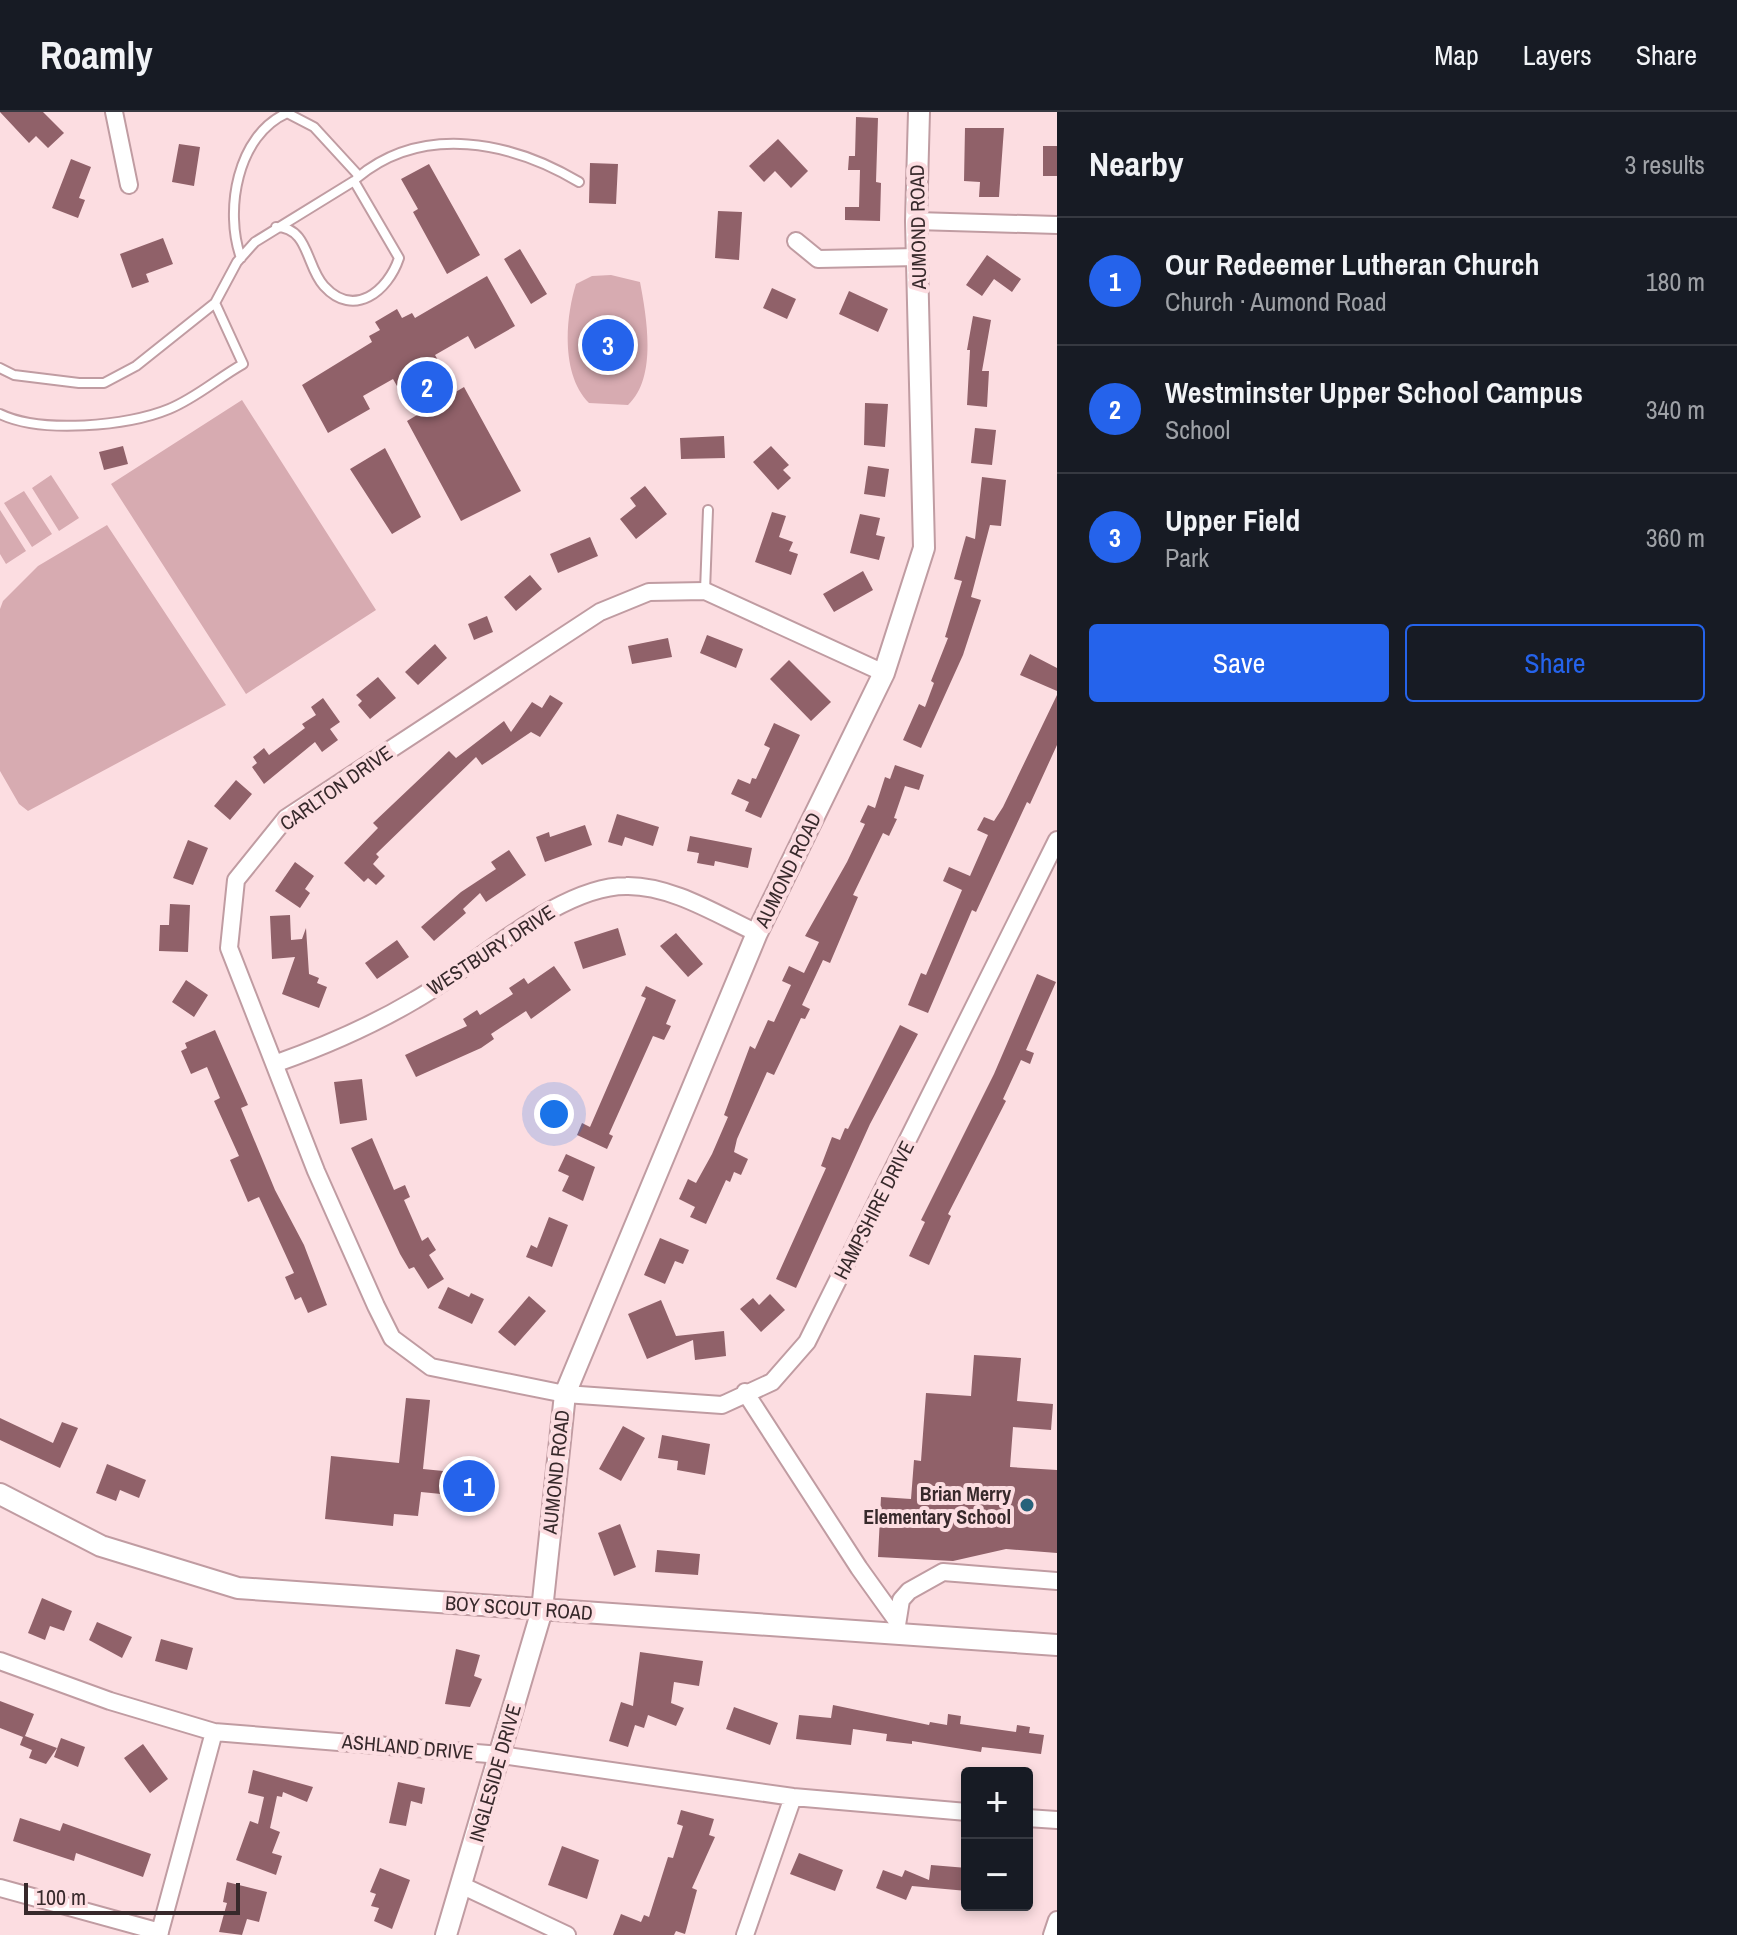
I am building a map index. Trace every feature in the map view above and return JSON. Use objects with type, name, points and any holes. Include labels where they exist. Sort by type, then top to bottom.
[{"type":"street","points":[[114,112],[129,185]]},
{"type":"street","name":"AUMOND ROAD","points":[[542,1610],[565,1394],[757,933],[884,673],[924,548],[916,221],[919,112]]},
{"type":"street","points":[[916,221],[1057,225]]},
{"type":"street","points":[[796,241],[818,259],[918,257]]},
{"type":"street","name":"CARLTON DRIVE","points":[[565,1394],[431,1367],[392,1338],[316,1171],[277,1063],[229,948],[236,880],[286,818],[600,612],[649,592],[705,591],[884,673]]},
{"type":"street","name":"HAMPSHIRE DRIVE","points":[[565,1394],[722,1405],[772,1382],[807,1342],[1052,867],[1057,840]]},
{"type":"street","name":"WESTBURY DRIVE","points":[[277,1063],[328,1045],[416,1000],[570,899],[626,886],[653,891],[757,933]]},
{"type":"street","points":[[745,1392],[896,1628]]},
{"type":"street","name":"BOY SCOUT ROAD","points":[[0,1494],[101,1546],[238,1588],[542,1610],[896,1628],[1057,1645]]},
{"type":"street","points":[[896,1628],[901,1600],[909,1591],[943,1572],[1057,1581]]},
{"type":"street","name":"INGLESIDE DRIVE","points":[[446,1935],[463,1886],[542,1610]]},
{"type":"street","name":"ASHLAND DRIVE","points":[[0,1661],[110,1701],[214,1732],[501,1755],[793,1797],[961,1811]]},
{"type":"street","points":[[0,1888],[160,1934],[214,1732]]},
{"type":"street","points":[[745,1935],[793,1797]]},
{"type":"street","points":[[1033,1818],[1057,1820]]},
{"type":"street","points":[[463,1886],[567,1935]]},
{"type":"street","points":[[1052,1935],[1057,1920]]},
{"type":"lane","points":[[241,258],[233,237],[232,208],[244,164],[258,134],[274,118],[287,113],[314,127],[357,178],[399,258],[393,274],[381,290],[362,301],[345,299],[324,286],[297,234],[287,227],[276,227]]},
{"type":"lane","points":[[0,368],[14,375],[104,383],[136,366],[215,303],[241,258],[255,242],[389,158],[421,147],[454,143],[490,146],[537,158],[579,182]]},
{"type":"lane","points":[[0,414],[13,420],[68,425],[122,422],[169,409],[243,364],[215,303]]},
{"type":"lane","points":[[705,591],[708,510]]},
{"type":"shaded area","points":[[611,275],[640,282],[645,313],[646,364],[643,380],[628,405],[589,403],[580,391],[570,362],[569,313],[576,284],[592,276]]},
{"type":"shaded area","points":[[242,400],[376,610],[246,694],[111,484]]},
{"type":"shaded area","points":[[51,475],[79,518],[59,531],[32,488]]},
{"type":"shaded area","points":[[24,491],[52,534],[32,547],[4,503]]},
{"type":"shaded area","points":[[0,510],[26,551],[6,564],[0,554]]},
{"type":"shaded area","points":[[107,525],[226,705],[28,811],[19,804],[0,771],[0,609],[3,601],[38,566]]},
{"type":"building","points":[[0,112],[43,112],[64,133],[48,148],[36,136],[29,143]]},
{"type":"building","points":[[856,117],[878,118],[876,182],[881,183],[880,221],[845,220],[845,207],[859,207],[860,170],[848,170],[849,156],[855,156]]},
{"type":"building","points":[[965,128],[1004,128],[999,197],[979,197],[980,182],[964,181]]},
{"type":"building","points":[[778,139],[808,171],[791,188],[775,171],[764,182],[749,166]]},
{"type":"building","points":[[179,144],[200,147],[194,186],[172,182]]},
{"type":"building","points":[[1043,146],[1057,146],[1057,176],[1043,176]]},
{"type":"building","points":[[71,159],[91,167],[79,198],[85,200],[78,218],[52,208]]},
{"type":"building","points":[[590,163],[618,164],[616,204],[589,203]]},
{"type":"building","points":[[429,164],[480,255],[447,274],[413,212],[418,209],[401,179]]},
{"type":"building","points":[[718,211],[742,212],[739,260],[715,258]]},
{"type":"building","points":[[163,238],[173,264],[146,274],[149,282],[132,288],[120,254]]},
{"type":"building","points":[[520,249],[547,294],[531,304],[504,259]]},
{"type":"building","points":[[987,255],[1021,279],[1012,292],[994,279],[982,296],[966,285]]},
{"type":"building","points":[[487,276],[515,326],[475,349],[468,336],[435,355],[439,362],[397,386],[393,379],[363,396],[370,409],[328,433],[302,385],[372,342],[369,336],[380,330],[375,322],[397,309],[402,318],[412,313],[415,318]]},
{"type":"building","points":[[772,288],[796,299],[787,319],[763,308]]},
{"type":"building","points":[[849,291],[888,309],[878,332],[839,314]]},
{"type":"building","points":[[973,316],[991,320],[982,371],[989,371],[987,407],[967,405],[970,350],[967,350]]},
{"type":"building","points":[[464,387],[521,491],[461,521],[407,421]]},
{"type":"building","points":[[865,403],[888,404],[885,447],[864,445]]},
{"type":"building","points":[[975,428],[996,430],[992,465],[971,463]]},
{"type":"building","points":[[724,436],[725,458],[681,459],[680,438]]},
{"type":"building","points":[[123,446],[128,464],[104,470],[99,452]]},
{"type":"building","points":[[771,446],[789,465],[783,470],[791,478],[778,490],[753,462]]},
{"type":"building","points":[[385,448],[421,517],[392,534],[350,469]]},
{"type":"building","points":[[868,466],[889,469],[885,497],[864,494]]},
{"type":"building","points":[[982,477],[1006,480],[1001,526],[990,525],[971,597],[981,600],[963,655],[921,748],[903,740],[919,704],[925,707],[934,683],[931,681],[948,638],[945,637],[962,581],[954,579],[966,536],[975,539]]},
{"type":"building","points":[[645,486],[667,514],[636,539],[620,519],[636,506],[630,498]]},
{"type":"building","points":[[772,512],[786,516],[779,537],[793,542],[789,551],[798,554],[791,575],[755,562]]},
{"type":"building","points":[[860,514],[880,518],[876,535],[885,537],[879,560],[850,553]]},
{"type":"building","points":[[590,537],[598,556],[558,573],[550,554]]},
{"type":"building","points":[[863,571],[873,590],[834,612],[823,594]]},
{"type":"building","points":[[530,575],[542,589],[516,611],[504,597]]},
{"type":"building","points":[[487,616],[493,632],[474,640],[468,624]]},
{"type":"building","points":[[707,635],[743,649],[736,668],[700,653]]},
{"type":"building","points":[[668,638],[672,657],[632,664],[628,646]]},
{"type":"building","points":[[435,644],[447,658],[418,685],[405,672]]},
{"type":"building","points":[[1030,654],[1057,668],[1057,691],[1020,675]]},
{"type":"building","points":[[789,660],[831,702],[811,721],[770,679]]},
{"type":"building","points":[[378,677],[396,698],[370,719],[358,705],[362,701],[356,695]]},
{"type":"building","points":[[550,695],[563,703],[540,737],[531,732],[482,765],[476,757],[376,854],[379,857],[373,864],[385,876],[376,885],[368,878],[364,882],[344,863],[378,828],[373,823],[449,751],[456,758],[504,721],[511,732],[532,702],[542,708]]},
{"type":"building","points":[[1057,695],[1057,745],[1030,804],[1027,802],[976,912],[972,910],[928,1013],[908,1005],[921,973],[926,975],[962,890],[943,881],[949,867],[970,876],[988,835],[977,830],[984,817],[994,821],[1003,807]]},
{"type":"building","points":[[323,698],[340,722],[330,729],[338,740],[322,752],[315,742],[264,784],[252,767],[257,763],[253,757],[264,748],[269,755],[305,728],[302,724],[316,715],[311,707]]},
{"type":"building","points":[[774,723],[800,735],[761,818],[745,811],[749,802],[731,794],[738,779],[750,784],[752,778],[756,779],[770,748],[764,745]]},
{"type":"building","points":[[895,765],[924,775],[919,790],[905,786],[894,818],[897,819],[889,836],[883,833],[853,895],[858,897],[830,963],[823,960],[802,1005],[810,1009],[805,1019],[801,1018],[774,1075],[767,1072],[737,1139],[734,1152],[748,1159],[741,1175],[734,1172],[730,1182],[726,1180],[706,1224],[690,1217],[695,1207],[679,1199],[688,1179],[696,1183],[712,1154],[728,1117],[724,1115],[750,1046],[755,1049],[768,1020],[774,1022],[791,985],[782,981],[789,966],[804,973],[819,942],[805,936],[847,862],[865,824],[860,822],[868,805],[875,808],[885,777],[890,779]]},
{"type":"building","points":[[236,780],[252,794],[230,820],[214,806]]},
{"type":"building","points":[[617,814],[659,827],[653,846],[625,837],[622,846],[608,842]]},
{"type":"building","points":[[585,825],[592,845],[545,862],[536,837],[549,832],[550,837]]},
{"type":"building","points":[[690,836],[752,848],[748,868],[715,861],[714,866],[697,863],[699,853],[687,851]]},
{"type":"building","points":[[188,840],[208,848],[193,885],[173,878]]},
{"type":"building","points":[[509,850],[526,875],[486,902],[480,893],[463,909],[466,913],[434,941],[421,927],[461,892],[496,869],[491,862]]},
{"type":"building","points":[[295,862],[314,876],[305,889],[310,893],[300,908],[275,891]]},
{"type":"building","points":[[170,904],[190,905],[188,952],[159,951],[160,925],[169,925]]},
{"type":"building","points":[[290,915],[291,940],[302,939],[306,928],[309,974],[319,978],[317,983],[327,987],[319,1008],[282,994],[295,957],[272,959],[270,916]]},
{"type":"building","points":[[618,928],[626,955],[583,969],[574,942]]},
{"type":"building","points":[[676,933],[703,964],[688,977],[660,946]]},
{"type":"building","points":[[397,940],[409,957],[377,979],[365,963]]},
{"type":"building","points":[[554,966],[571,990],[531,1019],[526,1011],[491,1034],[494,1039],[481,1048],[416,1077],[405,1055],[467,1026],[463,1019],[477,1010],[480,1015],[513,994],[509,988],[524,978],[528,984]]},
{"type":"building","points":[[1037,974],[1056,982],[1026,1050],[1034,1053],[1030,1064],[1021,1060],[1003,1099],[1006,1101],[948,1214],[951,1216],[929,1265],[909,1256],[925,1222],[921,1220],[994,1074]]},
{"type":"building","points":[[186,980],[208,995],[194,1017],[172,1002]]},
{"type":"building","points":[[646,986],[676,1000],[666,1024],[671,1026],[664,1040],[653,1036],[609,1134],[613,1136],[607,1149],[577,1135],[582,1123],[590,1127],[646,998],[641,996]]},
{"type":"building","points":[[900,1025],[918,1034],[870,1124],[796,1288],[776,1279],[826,1168],[821,1166],[832,1137],[840,1140],[845,1128],[848,1129]]},
{"type":"building","points":[[215,1030],[248,1105],[241,1108],[275,1190],[304,1245],[327,1305],[308,1313],[301,1297],[295,1300],[285,1277],[294,1273],[259,1197],[248,1202],[230,1160],[239,1156],[214,1101],[220,1098],[207,1067],[191,1074],[181,1051],[187,1048],[185,1043]]},
{"type":"building","points":[[362,1079],[367,1120],[340,1124],[334,1082]]},
{"type":"building","points":[[372,1138],[394,1190],[405,1185],[410,1197],[404,1200],[422,1241],[428,1237],[436,1250],[429,1255],[444,1279],[428,1289],[414,1267],[409,1269],[400,1254],[351,1148]]},
{"type":"building","points":[[566,1154],[595,1167],[583,1201],[562,1191],[569,1176],[558,1171]]},
{"type":"building","points":[[549,1217],[568,1225],[552,1267],[526,1257],[531,1245],[537,1248]]},
{"type":"building","points":[[660,1238],[689,1250],[683,1264],[675,1261],[665,1284],[644,1275]]},
{"type":"building","points":[[448,1287],[469,1297],[471,1293],[484,1299],[472,1324],[438,1308]]},
{"type":"building","points":[[770,1294],[785,1310],[761,1332],[740,1309],[753,1298],[759,1305]]},
{"type":"building","points":[[529,1296],[546,1311],[515,1346],[498,1332]]},
{"type":"building","points":[[661,1300],[676,1336],[724,1331],[726,1356],[695,1360],[693,1340],[647,1359],[628,1314]]},
{"type":"building","points":[[974,1355],[1021,1358],[1017,1401],[1053,1404],[1051,1430],[1013,1427],[1010,1467],[1057,1470],[1057,1553],[1006,1549],[953,1561],[878,1557],[881,1497],[911,1499],[914,1460],[921,1461],[926,1393],[971,1396]]},
{"type":"building","points":[[406,1398],[430,1400],[423,1469],[484,1475],[481,1498],[421,1492],[418,1516],[394,1514],[393,1526],[325,1519],[331,1456],[399,1463]]},
{"type":"building","points":[[0,1418],[53,1443],[62,1422],[78,1428],[60,1468],[0,1440]]},
{"type":"building","points":[[623,1426],[645,1438],[621,1481],[599,1469]]},
{"type":"building","points":[[662,1435],[710,1444],[705,1475],[677,1470],[678,1461],[658,1458]]},
{"type":"building","points":[[107,1464],[146,1480],[139,1498],[120,1490],[116,1501],[96,1493]]},
{"type":"building","points":[[620,1524],[636,1567],[614,1576],[598,1533]]},
{"type":"building","points":[[657,1550],[700,1554],[698,1575],[655,1572]]},
{"type":"building","points":[[42,1598],[72,1611],[64,1631],[50,1626],[45,1640],[28,1633]]},
{"type":"building","points":[[97,1622],[132,1637],[122,1658],[89,1640]]},
{"type":"building","points":[[161,1639],[193,1648],[187,1670],[155,1661]]},
{"type":"building","points":[[456,1649],[480,1655],[474,1676],[482,1679],[470,1707],[445,1704]]},
{"type":"building","points":[[640,1652],[703,1661],[699,1686],[674,1682],[671,1703],[684,1708],[676,1726],[648,1715],[644,1728],[635,1725],[628,1747],[609,1741],[621,1702],[633,1706]]},
{"type":"building","points":[[0,1701],[34,1714],[25,1736],[57,1748],[46,1764],[29,1758],[32,1750],[20,1745],[23,1737],[0,1728]]},
{"type":"building","points":[[833,1705],[929,1725],[930,1722],[947,1725],[948,1714],[961,1716],[960,1724],[1016,1732],[1017,1725],[1030,1727],[1029,1733],[1044,1735],[1041,1754],[982,1747],[981,1752],[912,1741],[912,1744],[886,1741],[887,1734],[853,1729],[851,1745],[796,1739],[799,1715],[831,1718]]},
{"type":"building","points":[[734,1707],[778,1723],[770,1745],[726,1729]]},
{"type":"building","points":[[61,1738],[85,1747],[78,1767],[54,1757]]},
{"type":"building","points":[[143,1744],[168,1779],[150,1793],[124,1758]]},
{"type":"building","points":[[253,1770],[313,1787],[307,1802],[283,1792],[282,1797],[277,1796],[270,1828],[280,1832],[272,1853],[282,1856],[276,1875],[236,1860],[250,1821],[258,1824],[264,1797],[248,1793]]},
{"type":"building","points":[[398,1782],[425,1788],[422,1804],[411,1801],[406,1826],[389,1823]]},
{"type":"building","points":[[681,1810],[714,1819],[709,1835],[715,1837],[692,1888],[697,1890],[685,1934],[676,1931],[674,1935],[613,1935],[621,1914],[641,1922],[644,1915],[649,1917],[668,1857],[673,1858],[683,1826],[677,1824]]},
{"type":"building","points":[[20,1818],[60,1831],[63,1823],[151,1854],[143,1877],[76,1853],[74,1861],[13,1841]]},
{"type":"building","points":[[562,1846],[599,1860],[587,1899],[548,1885]]},
{"type":"building","points":[[799,1853],[843,1870],[835,1891],[790,1874]]},
{"type":"building","points":[[931,1865],[961,1868],[961,1890],[912,1886],[906,1900],[876,1888],[883,1870],[902,1877],[905,1870],[929,1880]]},
{"type":"building","points":[[380,1868],[410,1880],[392,1929],[374,1921],[379,1908],[371,1906],[376,1894],[370,1892]]},
{"type":"building","points":[[227,1882],[267,1892],[259,1922],[247,1919],[242,1935],[219,1932],[227,1903],[223,1902]]},
{"type":"place","name":"Upper Field","points":[[608,345]]},
{"type":"place","name":"Westminster Upper School Campus","points":[[427,387]]},
{"type":"place","name":"Our Redeemer Lutheran Church","points":[[469,1486]]},
{"type":"place","name":"Brian Merry Elementary School","points":[[1027,1505]]}]
